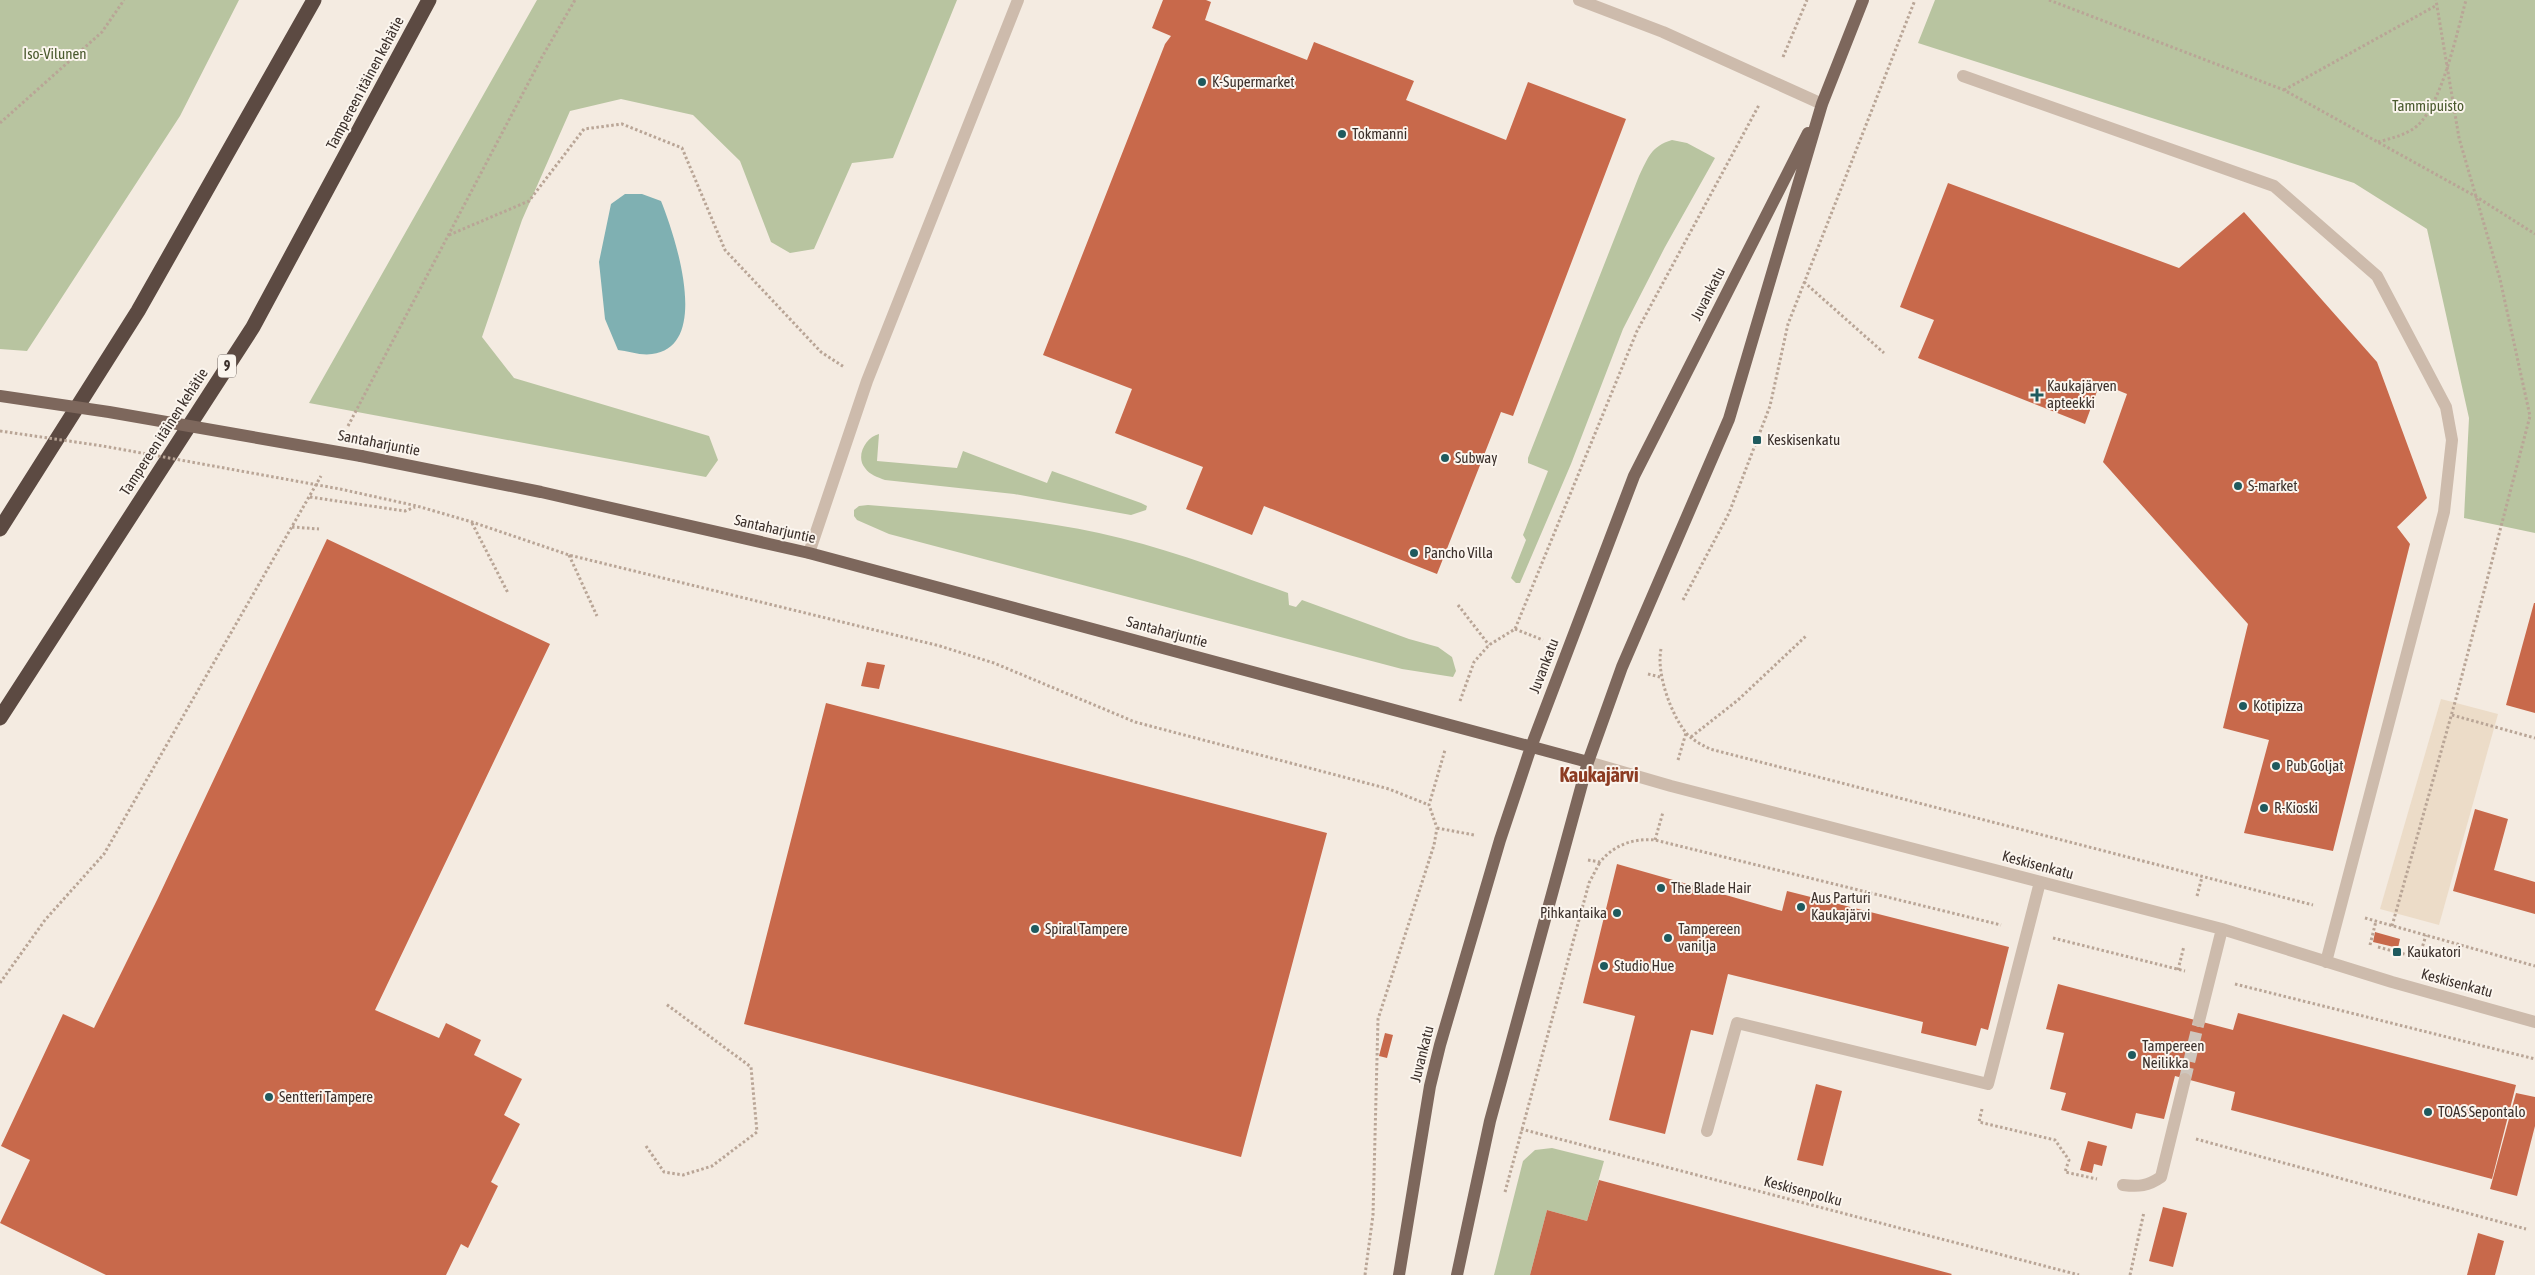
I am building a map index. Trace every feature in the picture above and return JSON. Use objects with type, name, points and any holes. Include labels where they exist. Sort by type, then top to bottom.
[{"type":"highway","points":[[0,530],[138,311],[314,0]]},
{"type":"highway","name":"Tampereen itäinen kehätie","points":[[0,718],[253,327],[429,0]]},
{"type":"main road","name":"Juvankatu","points":[[1458,1275],[1490,1121],[1588,762],[1622,667],[1729,419],[1822,104],[1863,0]]},
{"type":"main road","name":"Juvankatu","points":[[1399,1275],[1430,1086],[1440,1045],[1500,840],[1531,747],[1634,476],[1822,104]]},
{"type":"main road","name":"Santaharjuntie","points":[[0,396],[109,412],[361,456],[541,492],[809,553],[1531,747]]},
{"type":"main road","name":"Keskisenkatu","points":[[1531,747],[1588,762]]},
{"type":"street","points":[[809,553],[867,381],[1018,0]]},
{"type":"street","points":[[1579,0],[1663,32],[1771,83],[1822,104]]},
{"type":"street","points":[[1963,76],[2274,186],[2377,276],[2446,407],[2452,440],[2444,512],[2326,962]]},
{"type":"street","name":"Keskisenkatu","points":[[1588,762],[1671,786],[2222,929],[2326,962],[2535,1022]]},
{"type":"street","points":[[1707,1132],[1737,1023],[1988,1084],[2029,932],[2040,882]]},
{"type":"street","points":[[2199,1021],[2222,929]]},
{"type":"street","points":[[2123,1185],[2138,1187],[2150,1184],[2160,1177],[2185,1079]]},
{"type":"path","points":[[0,123],[102,32],[124,0]]},
{"type":"path","points":[[345,431],[542,57],[575,0]]},
{"type":"path","points":[[1365,1275],[1373,1215],[1378,1018],[1434,845],[1437,828],[1429,805],[1452,726],[1474,662],[1489,645],[1515,629],[1637,331],[1771,83],[1808,0]]},
{"type":"path","points":[[1679,606],[1729,513],[1754,449],[1770,406],[1788,324],[1915,0]]},
{"type":"path","points":[[2048,0],[2284,90],[2475,196],[2535,234]]},
{"type":"path","points":[[2392,926],[2452,715],[2530,416],[2500,279],[2459,138],[2436,0]]},
{"type":"path","points":[[2378,142],[2403,135],[2418,125],[2432,104],[2448,65],[2466,0]]},
{"type":"path","points":[[2284,90],[2437,5]]},
{"type":"path","points":[[448,235],[529,201],[584,129],[622,124],[682,148],[725,250],[821,352],[867,381]]},
{"type":"path","points":[[1804,282],[1884,353]]},
{"type":"path","points":[[2530,416],[2535,412]]},
{"type":"path","points":[[0,431],[103,446],[340,489],[417,506],[472,522],[569,555],[940,646],[994,663],[1135,722],[1390,790],[1429,805]]},
{"type":"path","points":[[0,983],[45,920],[104,854],[323,472]]},
{"type":"path","points":[[310,497],[406,511],[417,506]]},
{"type":"path","points":[[472,522],[508,593]]},
{"type":"path","points":[[292,527],[319,529]]},
{"type":"path","points":[[569,555],[597,616]]},
{"type":"path","points":[[1458,605],[1489,645]]},
{"type":"path","points":[[1691,736],[1738,700],[1806,636]]},
{"type":"path","points":[[1664,642],[1660,651],[1660,676],[1673,708],[1691,736],[1698,742],[1724,753],[2339,911],[2535,966]]},
{"type":"path","points":[[2452,715],[2535,738]]},
{"type":"path","points":[[1655,840],[2535,1058]]},
{"type":"path","points":[[1504,1193],[1589,883],[1600,862]]},
{"type":"path","points":[[2376,921],[2368,944],[2419,958],[2426,935]]},
{"type":"path","points":[[646,1146],[664,1172],[683,1175],[712,1166],[757,1132],[751,1067],[666,1004]]},
{"type":"path","points":[[1988,1084],[1979,1122],[2055,1140],[2069,1160],[2066,1172],[2123,1185]]},
{"type":"path","name":"Keskisenpolku","points":[[1521,1129],[2079,1275]]},
{"type":"path","points":[[2171,1133],[2526,1229]]},
{"type":"path","points":[[2130,1275],[2150,1184]]},
{"type":"green space","name":"Iso-Vilunen","points":[[0,0],[239,0],[180,116],[27,351],[0,349]]},
{"type":"green space","points":[[537,0],[957,0],[893,158],[852,163],[814,249],[790,253],[771,242],[740,161],[693,115],[621,99],[570,111],[522,220],[482,337],[514,378],[709,436],[718,460],[706,477],[309,403]]},
{"type":"green space","name":"Tammipuisto","points":[[1935,0],[2535,0],[2535,533],[2464,518],[2469,418],[2427,229],[2354,183],[1918,43]]},
{"type":"green space","points":[[1672,140],[1687,143],[1715,158],[1665,247],[1623,329],[1571,464],[1520,583],[1516,583],[1511,578],[1526,540],[1523,535],[1548,471],[1528,463],[1528,458],[1639,176],[1655,149]]},
{"type":"green space","points":[[879,434],[877,461],[957,468],[963,451],[1047,483],[1052,471],[1141,503],[1147,506],[1146,510],[1131,515],[1014,494],[885,480],[869,472],[862,463],[861,458],[866,443]]},
{"type":"green space","points":[[868,505],[955,512],[1070,527],[1147,545],[1288,593],[1289,605],[1296,607],[1302,600],[1409,639],[1438,647],[1452,657],[1456,671],[1453,677],[1402,669],[889,534],[857,520],[854,516],[854,510],[859,506]]},
{"type":"green space","points":[[1552,1148],[1604,1161],[1587,1221],[1547,1210],[1530,1275],[1494,1275],[1523,1161],[1535,1150]]},
{"type":"shaded area","name":"Kaukatori","points":[[2441,699],[2498,714],[2439,925],[2380,909]]},
{"type":"water","points":[[625,194],[642,194],[661,201],[674,237],[680,262],[685,311],[681,332],[670,347],[652,354],[639,354],[618,350],[605,319],[599,262],[611,204]]},
{"type":"building","points":[[1163,0],[1206,0],[1211,2],[1205,20],[1307,60],[1314,42],[1414,81],[1406,100],[1506,140],[1528,82],[1626,119],[1513,416],[1501,412],[1437,574],[1264,506],[1252,535],[1186,509],[1203,467],[1115,433],[1132,389],[1043,355],[1165,44],[1171,36],[1152,28]]},
{"type":"building","points":[[1948,183],[2179,268],[2244,212],[2377,362],[2427,498],[2397,527],[2410,544],[2333,851],[2244,833],[2269,740],[2223,728],[2248,624],[2103,462],[2127,394],[2100,383],[2085,424],[1918,358],[1934,320],[1900,307]]},
{"type":"building","points":[[327,539],[550,644],[375,1010],[439,1038],[446,1023],[481,1040],[474,1055],[522,1079],[504,1115],[520,1124],[491,1182],[498,1186],[468,1248],[461,1244],[446,1275],[106,1275],[0,1223],[30,1160],[1,1146],[63,1014],[94,1028],[157,900]]},
{"type":"building","points":[[2535,603],[2535,713],[2506,705]]},
{"type":"building","points":[[867,662],[885,665],[879,689],[861,686]]},
{"type":"building","name":"Spiral Tampere","points":[[826,703],[1327,833],[1241,1157],[744,1024]]},
{"type":"building","points":[[2475,809],[2508,819],[2494,870],[2535,882],[2535,914],[2453,891]]},
{"type":"building","points":[[1617,864],[1782,911],[1787,891],[2009,947],[1988,1030],[1981,1028],[1976,1046],[1921,1033],[1923,1022],[1728,974],[1713,1035],[1691,1030],[1665,1134],[1609,1120],[1635,1016],[1583,1003]]},
{"type":"building","points":[[2375,932],[2400,939],[2398,948],[2373,942]]},
{"type":"building","points":[[2058,984],[2233,1030],[2238,1013],[2516,1085],[2492,1179],[2231,1110],[2235,1092],[2175,1076],[2164,1119],[2136,1113],[2132,1129],[2061,1110],[2066,1093],[2050,1089],[2064,1033],[2046,1029]]},
{"type":"building","points":[[1385,1033],[1393,1035],[1387,1058],[1379,1056]]},
{"type":"building","points":[[1816,1084],[1842,1091],[1823,1166],[1797,1160]]},
{"type":"building","points":[[2516,1093],[2535,1097],[2535,1126],[2517,1196],[2490,1189]]},
{"type":"building","points":[[2088,1141],[2107,1146],[2102,1166],[2094,1164],[2092,1173],[2080,1170]]},
{"type":"building","points":[[1599,1180],[1952,1274],[1530,1275],[1547,1210],[1587,1221]]},
{"type":"building","points":[[2163,1207],[2187,1213],[2173,1267],[2149,1261]]},
{"type":"building","points":[[2478,1233],[2504,1241],[2495,1275],[2467,1275]]},
{"type":"tunnel","points":[[2185,1079],[2199,1021]]},
{"type":"place","name":"K-Supermarket","points":[[1202,82]]},
{"type":"place","name":"Tokmanni","points":[[1342,134]]},
{"type":"place","name":"Kaukajärven apteekki","points":[[2037,395]]},
{"type":"place","name":"Keskisenkatu","points":[[1757,440]]},
{"type":"place","name":"Subway","points":[[1445,458]]},
{"type":"place","name":"S-market","points":[[2238,486]]},
{"type":"place","name":"Pancho Villa","points":[[1414,553]]},
{"type":"place","name":"Kotipizza","points":[[2243,706]]},
{"type":"place","name":"Pub Goljat","points":[[2276,766]]},
{"type":"place","name":"R-Kioski","points":[[2264,808]]},
{"type":"place","name":"The Blade Hair","points":[[1661,888]]},
{"type":"place","name":"Aus Parturi Kaukajärvi","points":[[1801,907]]},
{"type":"place","name":"Pihkantaika","points":[[1617,913]]},
{"type":"place","name":"Spiral Tampere","points":[[1035,929]]},
{"type":"place","name":"Tampereen vanilja","points":[[1668,938]]},
{"type":"place","name":"Kaukatori","points":[[2397,952]]},
{"type":"place","name":"Studio Hue","points":[[1604,966]]},
{"type":"place","name":"Tampereen Neilikka","points":[[2132,1055]]},
{"type":"place","name":"Sentteri Tampere","points":[[269,1097]]},
{"type":"place","name":"TOAS Sepontalo","points":[[2428,1112]]},
{"type":"district","name":"Kaukajärvi","points":[[1599,775]]}]
